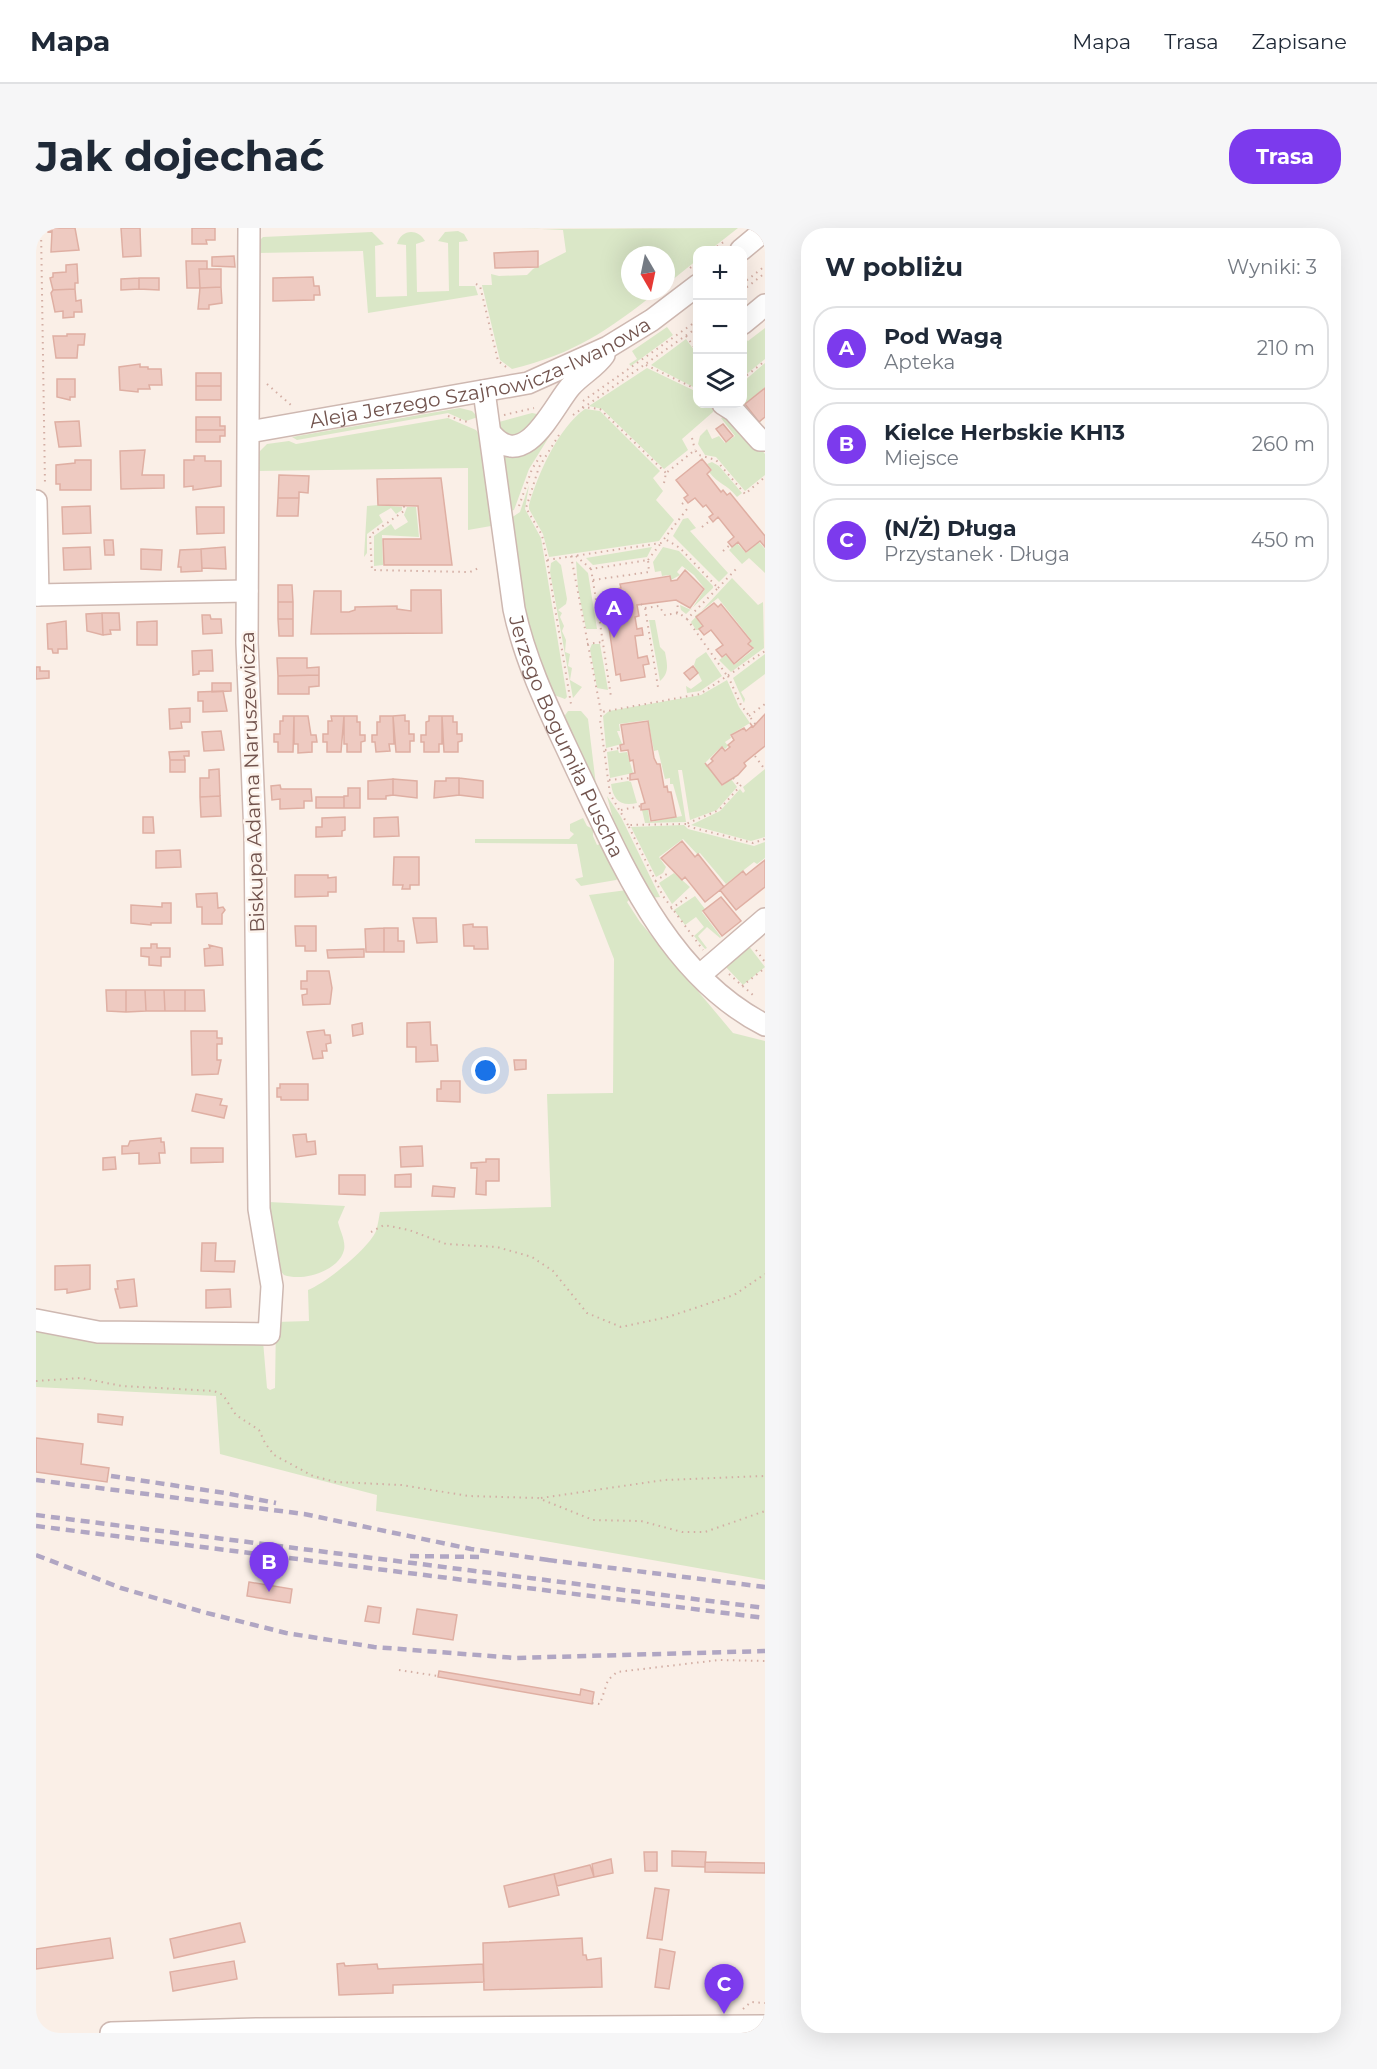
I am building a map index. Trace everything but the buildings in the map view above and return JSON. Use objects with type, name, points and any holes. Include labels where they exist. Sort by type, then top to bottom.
[{"type":"street","name":"Biskupa Adama Naruszewicza","points":[[36,1320],[98,1332],[269,1334],[272,1286],[259,1209],[255,835],[247,591],[249,228]]},
{"type":"street","points":[[746,246],[765,230]]},
{"type":"street","name":"Aleja Jerzego Szajnowicza-Iwanowa","points":[[249,432],[532,381],[608,347],[652,320],[693,289]]},
{"type":"street","points":[[747,320],[765,305]]},
{"type":"street","points":[[495,426],[499,441],[510,445],[533,438],[570,387],[596,364],[608,347]]},
{"type":"street","name":"Jerzego Bogumiła Puscha","points":[[484,391],[495,426],[502,517],[517,624],[546,701],[643,904],[708,968],[735,1008],[765,1025]]},
{"type":"street","points":[[729,408],[760,440],[765,440]]},
{"type":"street","points":[[41,497],[37,596],[247,591]]},
{"type":"street","points":[[708,968],[765,919]]},
{"type":"street","points":[[111,2033],[703,2030],[765,2026]]},
{"type":"path","points":[[41,228],[41,497]]},
{"type":"path","points":[[747,280],[765,266]]},
{"type":"path","points":[[747,287],[765,273]]},
{"type":"path","points":[[761,276],[765,281]]},
{"type":"path","points":[[476,284],[480,286],[498,361],[512,371],[501,375]]},
{"type":"path","points":[[579,403],[693,323]]},
{"type":"path","points":[[568,422],[582,407],[693,331]]},
{"type":"path","points":[[686,336],[693,345]]},
{"type":"path","points":[[747,375],[765,361]]},
{"type":"path","points":[[646,365],[693,388]]},
{"type":"path","points":[[262,378],[297,410]]},
{"type":"path","points":[[582,407],[600,409],[666,473]]},
{"type":"path","points":[[495,426],[537,408]]},
{"type":"path","points":[[502,517],[517,510],[532,469],[557,429]]},
{"type":"path","points":[[562,431],[539,467],[526,508],[542,535],[571,704]]},
{"type":"path","points":[[692,438],[699,455],[716,460],[745,494],[765,477]]},
{"type":"path","points":[[664,483],[666,473],[695,450]]},
{"type":"path","points":[[682,504],[686,501]]},
{"type":"path","points":[[404,506],[404,512],[370,535],[370,566],[376,571],[470,572],[481,567]]},
{"type":"path","points":[[592,580],[649,572],[648,560],[687,509]]},
{"type":"path","points":[[702,526],[711,520]]},
{"type":"path","points":[[665,539],[680,548],[718,588]]},
{"type":"path","points":[[547,560],[661,543]]},
{"type":"path","points":[[723,551],[730,545]]},
{"type":"path","points":[[571,556],[602,712],[600,720],[610,794],[621,810],[671,909],[705,953],[708,968],[742,986],[756,997]]},
{"type":"path","points":[[576,556],[591,569],[611,697]]},
{"type":"path","points":[[591,569],[648,560]]},
{"type":"path","points":[[406,565],[406,571]]},
{"type":"path","points":[[687,619],[738,567]]},
{"type":"path","points":[[677,613],[678,602]]},
{"type":"path","points":[[641,604],[645,608],[658,687]]},
{"type":"path","points":[[645,608],[658,606],[664,615],[677,613],[687,619],[728,676],[741,705],[756,725]]},
{"type":"path","points":[[643,632],[649,631]]},
{"type":"path","points":[[697,635],[701,632]]},
{"type":"path","points":[[587,644],[603,642]]},
{"type":"path","points":[[602,712],[700,694],[765,651]]},
{"type":"path","points":[[715,657],[719,654]]},
{"type":"path","points":[[648,660],[654,659]]},
{"type":"path","points":[[749,716],[765,704]]},
{"type":"path","points":[[604,751],[620,748]]},
{"type":"path","points":[[755,756],[764,767]]},
{"type":"path","points":[[608,780],[630,778]]},
{"type":"path","points":[[628,825],[686,824],[719,810],[740,786],[734,778]]},
{"type":"path","points":[[621,810],[641,806]]},
{"type":"path","points":[[686,824],[753,843],[765,839]]},
{"type":"path","points":[[655,881],[667,874]]},
{"type":"path","points":[[671,909],[690,895]]},
{"type":"path","points":[[742,986],[765,968]]},
{"type":"path","points":[[371,1232],[384,1225],[409,1230],[446,1244],[497,1247],[532,1257],[553,1270],[587,1313],[621,1328],[668,1317],[734,1295],[765,1274]]},
{"type":"path","points":[[761,1276],[765,1280]]},
{"type":"path","points":[[36,1381],[81,1378],[122,1386],[214,1391],[224,1395],[236,1415],[259,1430],[264,1443],[274,1455],[314,1476],[336,1482],[402,1485],[468,1496],[538,1498],[664,1480],[765,1476]]},
{"type":"path","points":[[538,1498],[593,1520],[641,1521],[682,1532],[705,1532],[765,1511]]},
{"type":"path","points":[[592,1703],[600,1704],[608,1680],[617,1672],[718,1660],[765,1661]]},
{"type":"path","points":[[399,1670],[438,1676]]},
{"type":"path","points":[[751,2002],[765,2003]]},
{"type":"green space","points":[[738,228],[715,246],[693,246],[693,263],[675,278],[675,246],[621,246],[621,300],[646,300],[623,318],[573,348],[535,363],[512,369],[500,360],[482,285],[492,285],[491,274],[527,275],[533,269],[566,252],[563,230],[541,229]]},
{"type":"green space","points":[[458,231],[464,234],[468,241],[459,242],[459,286],[475,286],[478,295],[368,313],[363,251],[258,253],[258,242],[263,237],[372,232],[384,244],[375,246],[376,297],[407,296],[406,245],[397,244],[402,235],[414,232],[425,241],[416,244],[417,292],[449,291],[448,243],[438,241],[445,232]]},
{"type":"green space","points":[[667,327],[673,335],[631,366],[629,364],[637,359],[632,351]]},
{"type":"green space","points":[[765,328],[765,359],[747,374],[747,340]]},
{"type":"green space","points":[[686,339],[693,349],[693,387],[651,365]]},
{"type":"green space","points":[[765,363],[765,387],[747,402],[747,379]]},
{"type":"green space","points":[[647,368],[693,390],[693,408],[714,408],[713,412],[682,439],[688,450],[664,469],[602,409],[589,406]]},
{"type":"green space","points":[[460,408],[472,411],[478,417],[466,421],[448,413],[297,440],[292,437]]},
{"type":"green space","points":[[738,408],[747,408],[759,422],[765,417],[756,427]]},
{"type":"green space","points":[[585,409],[600,411],[660,471],[653,478],[663,491],[656,500],[674,520],[659,541],[549,557],[543,534],[529,505],[550,452],[566,428]]},
{"type":"green space","points":[[532,413],[542,415],[519,436],[510,436],[500,429],[499,422]]},
{"type":"green space","points":[[727,416],[738,419],[765,454],[765,475],[745,491],[716,457],[705,455],[698,444],[700,436],[707,429],[712,439],[719,436],[725,443],[735,436],[721,418]]},
{"type":"green space","points":[[448,418],[476,430],[479,434],[491,526],[468,530],[468,468],[258,471],[257,454],[267,444],[289,441],[296,444]]},
{"type":"green space","points":[[559,421],[529,469],[514,510],[509,511],[502,453]]},
{"type":"green space","points":[[712,462],[719,466],[742,493],[737,497],[712,476],[709,472],[712,470],[707,464]]},
{"type":"green space","points":[[529,485],[525,509],[541,538],[567,697],[565,699],[554,695],[549,689],[528,636],[511,518],[520,512]]},
{"type":"green space","points":[[367,506],[402,507],[402,510],[396,514],[391,508],[379,515],[383,522],[367,534],[367,553],[364,557]]},
{"type":"green space","points":[[407,507],[416,507],[419,537],[382,535],[383,565],[374,566],[374,536],[391,524],[395,530],[408,522],[404,515]]},
{"type":"green space","points":[[688,518],[696,528],[690,531],[728,573],[719,582],[673,536],[683,519]]},
{"type":"green space","points":[[759,542],[765,549],[765,573],[749,558],[742,564],[729,550],[737,543],[746,553]]},
{"type":"green space","points":[[652,547],[647,557],[593,565],[586,558]]},
{"type":"green space","points":[[663,547],[679,551],[713,586],[693,608],[705,589],[694,575],[682,566],[677,572],[680,575],[671,580],[669,575],[662,576],[661,571],[655,572],[653,562]]},
{"type":"green space","points":[[556,560],[561,565],[567,599],[566,604],[558,610],[562,613],[560,617],[566,640],[565,652],[570,654],[568,666],[572,668],[570,680],[582,687],[573,698],[550,572],[551,563]]},
{"type":"green space","points":[[576,561],[588,573],[597,629],[586,629],[578,589]]},
{"type":"green space","points":[[732,578],[758,605],[763,602],[764,648],[731,672],[719,660],[726,655],[734,665],[754,649],[749,644],[752,641],[718,598],[701,611]]},
{"type":"green space","points":[[680,605],[690,610],[686,614],[681,610]]},
{"type":"green space","points":[[696,617],[702,626],[700,630],[696,630],[691,622]]},
{"type":"green space","points":[[649,620],[655,620],[660,647],[666,656],[667,671],[660,681]]},
{"type":"green space","points":[[592,644],[600,644],[608,690],[597,688],[590,649]]},
{"type":"green space","points":[[706,652],[722,676],[700,691],[687,693],[686,686],[691,689],[702,681],[694,665],[696,659]]},
{"type":"green space","points":[[765,654],[765,674],[741,692],[745,699],[744,703],[733,678]]},
{"type":"green space","points":[[727,680],[739,707],[750,723],[730,735],[731,738],[725,742],[728,746],[725,749],[722,746],[705,763],[722,786],[731,779],[737,787],[717,810],[690,820],[682,770],[678,770],[686,822],[645,823],[642,810],[648,810],[650,822],[682,816],[673,784],[670,784],[670,778],[665,779],[658,750],[654,751],[648,720],[619,724],[620,731],[617,731],[622,744],[606,748],[603,716],[609,711],[701,695]]},
{"type":"green space","points":[[568,711],[581,711],[588,719],[596,785],[563,718]]},
{"type":"green space","points":[[618,750],[619,753],[627,752],[633,773],[610,778],[607,752]]},
{"type":"green space","points":[[765,769],[765,837],[751,841],[691,825],[720,811],[740,789],[743,793],[745,791],[743,787]]},
{"type":"green space","points":[[631,782],[637,803],[622,803],[614,794],[611,784]]},
{"type":"green space","points":[[607,796],[621,817],[660,897],[650,898],[614,823]]},
{"type":"green space","points":[[583,818],[587,826],[593,829],[597,845],[608,841],[620,877],[616,880],[581,886],[575,879],[583,877],[577,844],[475,843],[475,839],[569,839],[574,834],[570,831],[570,824]]},
{"type":"green space","points":[[684,825],[688,829],[754,846],[765,842],[765,858],[757,864],[754,862],[726,884],[700,853],[697,854],[683,839],[659,857],[666,867],[663,873],[656,877],[631,827]]},
{"type":"green space","points":[[674,873],[690,887],[672,904],[659,883]]},
{"type":"green space","points":[[627,890],[630,899],[627,902],[640,922],[733,1033],[765,1041],[765,1580],[376,1511],[377,1495],[220,1454],[216,1396],[36,1387],[36,1329],[263,1341],[267,1388],[270,1390],[275,1388],[276,1322],[309,1321],[308,1290],[336,1273],[365,1246],[376,1231],[380,1212],[551,1207],[547,1094],[613,1093],[614,959],[589,895]]},
{"type":"green space","points":[[695,896],[705,909],[702,912],[721,937],[707,927],[698,936],[707,948],[705,949],[694,936],[704,927],[696,917],[685,925],[674,910]]},
{"type":"green space","points":[[748,945],[765,967],[743,985],[724,965]]},
{"type":"green space","points":[[269,1202],[345,1206],[338,1222],[344,1243],[341,1257],[328,1269],[310,1276],[284,1275],[274,1264]]},
{"type":"railway","points":[[111,1476],[276,1503]]},
{"type":"railway","points":[[36,1480],[304,1514],[471,1549],[555,1561]]},
{"type":"railway","points":[[36,1515],[765,1608]]},
{"type":"railway","points":[[36,1526],[765,1618]]},
{"type":"railway","points":[[36,1555],[121,1588],[203,1612],[286,1633],[374,1647],[516,1658],[765,1651]]},
{"type":"railway","points":[[410,1556],[479,1557]]},
{"type":"railway","points":[[548,1560],[765,1587]]},
{"type":"place","name":"Pod Wagą","points":[[614,638]]},
{"type":"place","name":"Kielce Herbskie KH13","points":[[269,1592]]},
{"type":"place","name":"(N/Ż) Długa","points":[[724,2014]]}]
